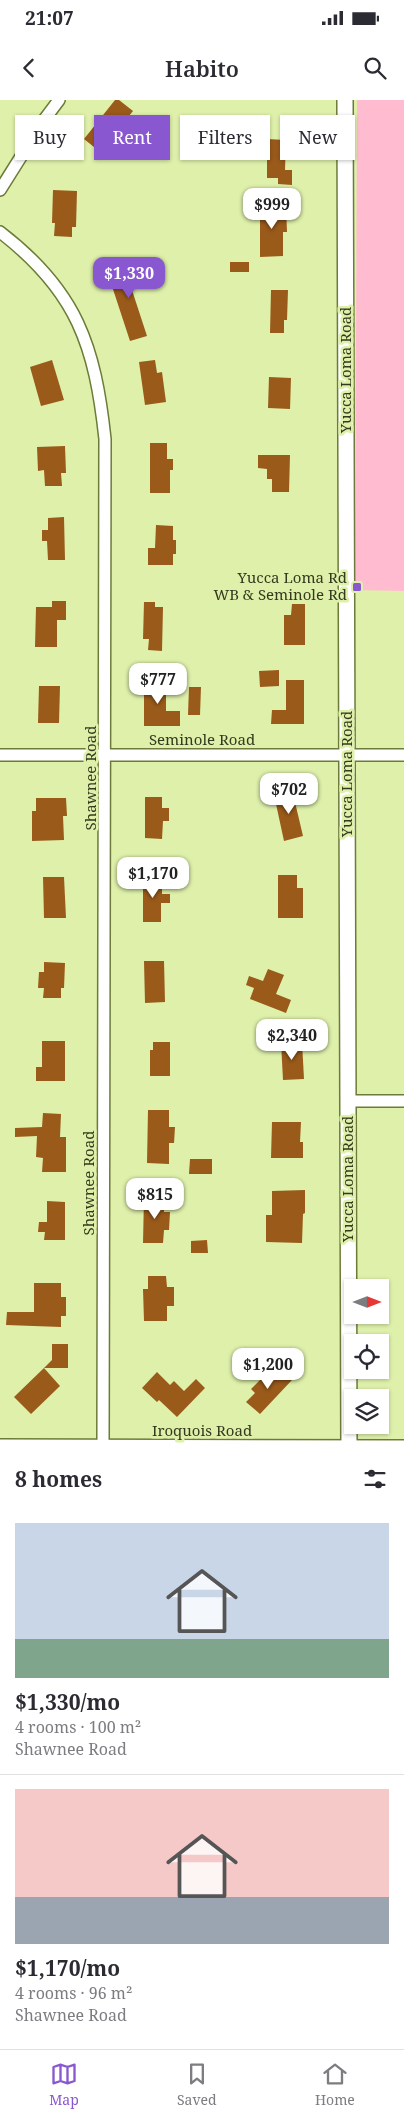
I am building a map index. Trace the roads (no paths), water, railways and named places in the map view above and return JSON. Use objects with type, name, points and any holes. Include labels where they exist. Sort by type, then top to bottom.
[{"type":"main road","name":"Yucca Loma Road","points":[[345,100],[349,1448]]},
{"type":"street","points":[[0,190],[44,120],[59,100]]},
{"type":"street","name":"Shawnee Road","points":[[0,232],[21,248],[44,271],[63,296],[84,336],[92,358],[100,392],[105,439],[104,1447]]},
{"type":"street","name":"Seminole Road","points":[[0,755],[404,756]]},
{"type":"street","points":[[348,1101],[404,1101]]},
{"type":"street","name":"Iroquois Road","points":[[0,1446],[349,1448],[404,1446]]},
{"type":"place","name":"Yucca Loma Rd WB & Seminole Rd","points":[[357,587]]}]
